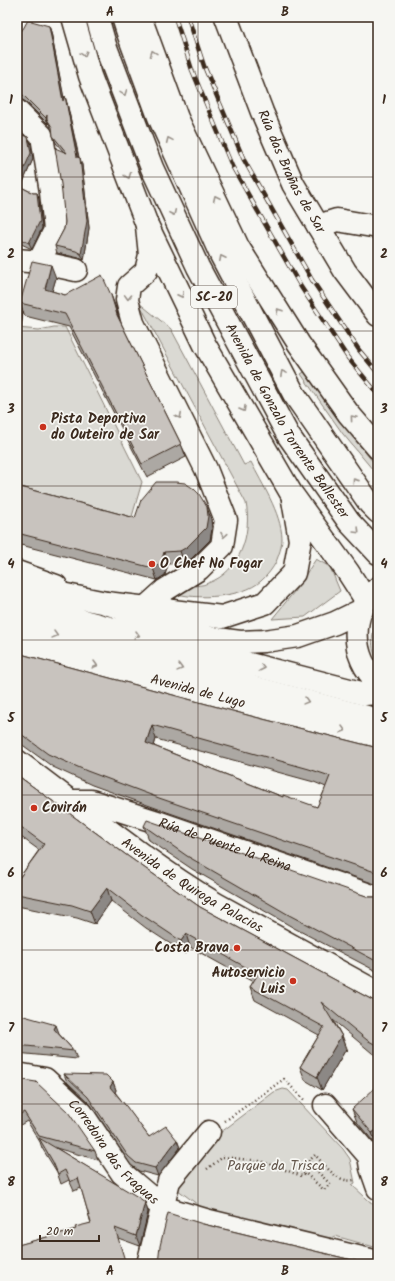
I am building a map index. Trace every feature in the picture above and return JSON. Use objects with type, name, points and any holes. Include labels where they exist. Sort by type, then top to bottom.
[{"type":"main road","points":[[17,27],[20,17]]},
{"type":"main road","points":[[73,17],[90,76],[147,225],[205,345],[291,493],[348,572],[370,597]]},
{"type":"main road","name":"Avenida de Gonzalo Torrente Ballester","points":[[97,17],[105,45],[152,168],[198,267],[288,435],[348,522],[378,552]]},
{"type":"main road","name":"Rúa das Brañas de Sar","points":[[226,17],[262,112],[284,165],[303,203],[345,270],[378,315]]},
{"type":"main road","points":[[133,20],[177,118],[238,247],[299,344],[348,413],[378,448]]},
{"type":"main road","name":"Avenida de Gonzalo Torrente Ballester","points":[[133,20],[159,117],[221,256],[294,394],[370,504],[378,512]]},
{"type":"main road","points":[[17,111],[42,136],[51,192],[55,230],[38,262]]},
{"type":"main road","points":[[318,226],[337,220],[378,227]]},
{"type":"main road","points":[[145,608],[165,590],[199,570],[222,546],[226,520],[206,470],[133,323],[127,300],[129,286],[146,271],[150,255],[147,225]]},
{"type":"main road","points":[[17,260],[38,262],[76,270]]},
{"type":"main road","points":[[17,585],[106,603],[222,618],[265,603],[294,573],[300,540],[291,493]]},
{"type":"main road","points":[[17,572],[210,638],[240,642],[264,641],[298,636],[335,623],[370,597]]},
{"type":"main road","points":[[370,597],[357,625],[356,643],[361,660],[369,675],[378,682]]},
{"type":"main road","points":[[17,607],[52,613],[365,694],[378,693]]},
{"type":"main road","points":[[17,625],[378,720]]},
{"type":"main road","name":"Avenida de Lugo","points":[[17,644],[378,739]]},
{"type":"main road","name":"Avenida de Quiroga Palacios","points":[[17,761],[103,826],[193,890],[378,993]]},
{"type":"main road","name":"Rúa de Puente la Reina","points":[[70,801],[91,801],[128,812],[378,898]]},
{"type":"main road","name":"Corredoira das Fraguas","points":[[17,1074],[45,1079],[81,1112],[122,1173],[162,1207],[209,1221],[378,1262]]},
{"type":"main road","points":[[325,1105],[369,1156],[369,1170],[378,1188]]},
{"type":"main road","points":[[148,1264],[169,1181],[209,1132]]},
{"type":"path","points":[[209,1132],[284,1079]]},
{"type":"path","points":[[209,1168],[223,1157],[260,1161],[302,1176],[305,1173],[324,1190],[330,1184],[308,1162],[315,1155],[339,1178],[348,1182],[369,1170]]},
{"type":"green space","points":[[139,303],[171,329],[244,465],[251,462],[275,509],[281,528],[282,541],[280,550],[276,562],[270,572],[253,587],[231,594],[206,597],[173,593],[188,587],[206,584],[219,578],[236,561],[245,539],[247,527],[246,503]]},
{"type":"green space","points":[[54,327],[65,327],[142,482],[131,520],[17,491],[17,328],[39,330]]},
{"type":"green space","points":[[306,371],[347,430],[378,468],[378,476],[343,434],[301,374]]},
{"type":"green space","points":[[316,559],[330,567],[340,591],[305,617],[272,619],[294,592]]},
{"type":"green space","points":[[378,618],[378,661],[375,656],[372,640]]},
{"type":"green space","name":"Parque da Trisca","points":[[283,1089],[288,1090],[343,1149],[350,1159],[355,1183],[352,1185],[378,1209],[378,1248],[335,1236],[328,1239],[205,1210],[174,1187],[212,1139],[274,1092]]},
{"type":"building","points":[[28,20],[49,26],[63,101],[65,96],[77,157],[80,158],[87,221],[81,254],[76,251],[55,246],[64,229],[65,222],[55,148],[67,153],[53,136],[52,127],[47,119],[47,115],[46,118],[17,90],[17,32],[23,29]]},
{"type":"building","points":[[19,134],[28,137],[31,153],[17,185],[17,137]]},
{"type":"building","points":[[17,185],[33,193],[37,193],[40,221],[29,243],[17,237]]},
{"type":"building","points":[[32,261],[51,265],[45,289],[65,295],[102,275],[111,295],[117,315],[181,444],[142,464],[65,314],[20,303]]},
{"type":"building","points":[[17,305],[21,305],[19,324],[17,323]]},
{"type":"building","points":[[156,482],[185,483],[199,494],[207,507],[208,516],[206,528],[187,547],[180,551],[164,552],[161,563],[153,568],[17,533],[17,486],[135,518],[141,500]]},
{"type":"building","points":[[17,653],[251,716],[378,748],[378,873],[159,798],[87,771],[48,754],[17,731]],"holes":[[[152,725],[330,776],[317,807],[283,795],[283,797],[146,743]]]},
{"type":"building","points":[[17,775],[200,907],[378,1003],[378,1046],[367,1040],[321,1002],[343,1038],[341,1036],[317,1077],[300,1067],[324,1027],[250,987],[258,974],[186,934],[181,941],[142,915],[107,888],[90,911],[72,905],[17,894],[17,881],[44,844],[17,824]]},
{"type":"building","points":[[147,820],[369,897],[378,896],[378,962],[289,915],[187,856],[144,826]]},
{"type":"building","points":[[17,1014],[56,1025],[54,1029],[74,1051],[17,1045]]},
{"type":"building","points":[[64,1074],[106,1075],[113,1082],[110,1087],[149,1137],[166,1126],[177,1140],[155,1168],[136,1163],[128,1156],[88,1097]]},
{"type":"building","points":[[17,1079],[36,1082],[68,1112],[95,1151],[39,1136],[24,1112],[17,1116]]},
{"type":"building","points":[[375,1088],[378,1093],[378,1129],[372,1133],[352,1109]]},
{"type":"building","points":[[39,1138],[145,1202],[136,1236],[115,1228],[126,1264],[17,1264],[17,1241],[18,1245],[76,1229],[75,1227],[91,1223],[78,1178],[70,1182],[65,1170],[58,1174]]},
{"type":"building","points":[[168,1213],[203,1224],[356,1261],[342,1264],[233,1264],[234,1263],[199,1261],[199,1264],[158,1264],[160,1246]]},
{"type":"railway","points":[[175,17],[192,70],[232,166],[301,287],[348,358],[378,394]]},
{"type":"railway","points":[[188,17],[204,66],[244,160],[312,280],[359,350],[378,373]]},
{"type":"place","name":"Pista Deportiva do Outeiro de Sar","points":[[43,427]]},
{"type":"place","name":"O Chef No Fogar","points":[[152,564]]},
{"type":"place","name":"Covirán","points":[[34,808]]},
{"type":"place","name":"Costa Brava","points":[[237,948]]},
{"type":"place","name":"Autoservicio Luis","points":[[293,981]]}]
